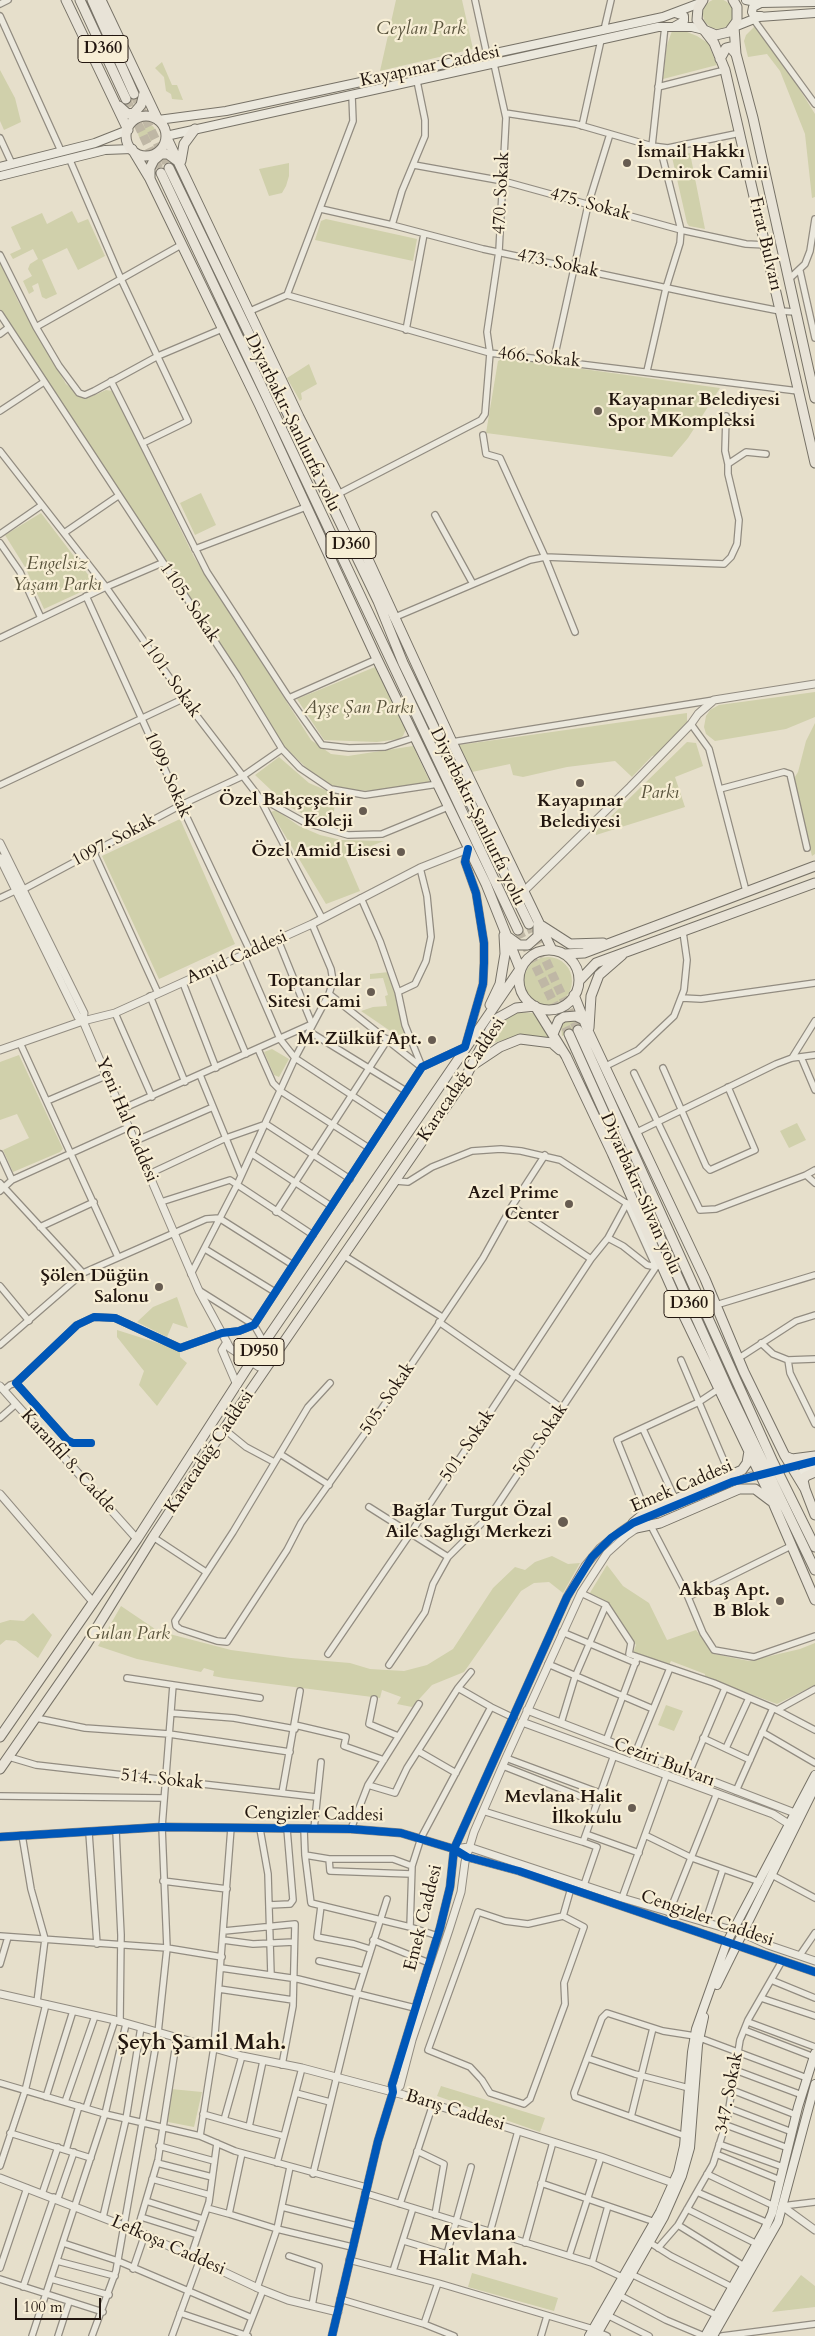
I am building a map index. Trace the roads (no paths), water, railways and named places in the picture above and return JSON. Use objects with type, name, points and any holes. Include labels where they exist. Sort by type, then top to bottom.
[{"type":"main road","points":[[66,0],[128,130]]},
{"type":"main road","name":"D360","points":[[80,0],[130,96],[92,0]]},
{"type":"main road","points":[[101,0],[141,82],[144,93],[158,120],[165,129],[166,136],[181,164],[299,417],[338,494],[393,618],[552,950]]},
{"type":"main road","name":"Fırat Bulvarı","points":[[733,0],[738,14],[734,27],[736,54],[753,118],[815,398]]},
{"type":"main road","points":[[746,0],[761,3],[815,2]]},
{"type":"main road","name":"Kayapınar Caddesi","points":[[158,120],[226,111],[604,30],[674,13],[701,1]]},
{"type":"main road","name":"Fırat Bulvarı","points":[[701,1],[697,14],[704,30],[714,43],[725,70],[815,463]]},
{"type":"main road","points":[[761,3],[753,7],[752,12],[754,16],[815,14]]},
{"type":"main road","points":[[674,13],[684,16],[684,21],[675,26]]},
{"type":"main road","points":[[704,30],[710,34],[723,34],[734,27],[764,17]]},
{"type":"main road","name":"Kayapınar Caddesi","points":[[166,136],[665,26],[704,30]]},
{"type":"main road","points":[[720,59],[726,48],[730,47],[736,54]]},
{"type":"main road","points":[[116,102],[122,111],[134,113],[141,105],[144,93]]},
{"type":"main road","points":[[158,120],[146,116],[140,117],[130,124],[127,140],[150,179],[377,659],[416,737],[501,920],[520,968],[520,986],[523,994],[535,1006],[566,1056],[703,1355],[749,1450],[815,1600]]},
{"type":"main road","points":[[181,164],[184,144],[195,129]]},
{"type":"main road","points":[[0,167],[95,143],[128,130]]},
{"type":"main road","points":[[0,176],[105,150],[132,150],[144,155],[151,155],[162,148],[166,136]]},
{"type":"main road","points":[[150,179],[150,168],[154,160],[161,154],[174,157],[181,164]]},
{"type":"main road","name":"Diyarbakır-Şanlıurfa yolu","points":[[169,168],[378,601],[403,664],[529,924]]},
{"type":"main road","name":"Diyarbakır-Şanlıurfa yolu","points":[[161,173],[518,930]]},
{"type":"main road","points":[[299,417],[316,472]]},
{"type":"main road","points":[[278,424],[283,459]]},
{"type":"main road","points":[[403,664],[419,672]]},
{"type":"main road","points":[[390,684],[412,708]]},
{"type":"main road","points":[[520,968],[532,955],[539,951],[552,950],[564,954],[584,954],[815,866]]},
{"type":"main road","points":[[535,1006],[544,1010],[564,1006],[574,995],[579,981],[596,963],[815,883]]},
{"type":"main road","points":[[484,1021],[500,984],[506,954],[501,920]]},
{"type":"main road","points":[[540,923],[570,944],[580,945],[618,940]]},
{"type":"main road","points":[[508,937],[522,945],[533,942],[538,936],[540,923]]},
{"type":"main road","points":[[589,1033],[590,996],[599,976],[626,951]]},
{"type":"main road","points":[[564,954],[575,966],[579,981]]},
{"type":"main road","name":"Karacadağ Caddesi","points":[[0,1738],[137,1539],[251,1362],[453,1069],[465,1047],[520,968]]},
{"type":"main road","points":[[574,995],[589,1033],[637,1132],[739,1358],[785,1456],[805,1490],[815,1515]]},
{"type":"main road","name":"Karacadağ Caddesi","points":[[0,1770],[99,1625],[153,1537],[224,1429],[464,1082],[498,1018],[516,1008],[535,1006]]},
{"type":"main road","points":[[553,1034],[559,1020],[564,1017],[576,1016],[584,1020]]},
{"type":"main road","name":"Diyarbakır-Silvan yolu","points":[[668,1228],[574,1032],[663,1265],[776,1486],[815,1570]]},
{"type":"main road","points":[[472,1065],[500,1047],[520,1039],[552,1043],[566,1056]]},
{"type":"main road","points":[[668,1228],[726,1327]]},
{"type":"main road","name":"D360","points":[[668,1228],[773,1462],[815,1547]]},
{"type":"main road","points":[[265,1344],[272,1349],[274,1357]]},
{"type":"main road","points":[[634,1526],[646,1512],[730,1475],[745,1466],[749,1450]]},
{"type":"main road","points":[[785,1456],[792,1459],[815,1456]]},
{"type":"main road","points":[[805,1490],[803,1480],[806,1476],[815,1472]]},
{"type":"main road","points":[[634,1526],[651,1526],[744,1488],[760,1492],[774,1505]]},
{"type":"main road","points":[[803,1572],[815,1592]]},
{"type":"main road","points":[[594,2333],[607,2315],[650,2242],[682,2176],[690,2148],[697,2037],[720,1978],[738,1944],[738,1931],[760,1882],[792,1826],[815,1775]]},
{"type":"main road","points":[[798,1814],[815,1787]]},
{"type":"main road","points":[[594,2333],[622,2277],[654,2222],[678,2172],[685,2136],[688,2088],[697,2037],[728,1942],[738,1931],[772,1876],[792,1826]]},
{"type":"main road","points":[[713,2336],[778,2222],[780,2180],[806,2078],[814,2055]]},
{"type":"main road","points":[[704,2336],[778,2206],[815,2084]]},
{"type":"street","points":[[0,4],[8,0]]},
{"type":"street","points":[[475,0],[488,55]]},
{"type":"street","points":[[604,30],[611,0]]},
{"type":"street","points":[[0,16],[61,151]]},
{"type":"street","points":[[754,20],[815,104]]},
{"type":"street","points":[[652,146],[665,26]]},
{"type":"street","points":[[582,126],[600,40]]},
{"type":"street","name":"470. Sokak","points":[[338,494],[481,420],[485,414],[490,353],[487,332],[499,251],[505,113],[494,64]]},
{"type":"street","points":[[658,87],[725,70]]},
{"type":"street","points":[[392,225],[402,191],[414,165],[426,129],[417,81]]},
{"type":"street","points":[[250,311],[287,295],[353,121],[352,96]]},
{"type":"street","points":[[505,113],[582,126],[652,146],[668,148],[740,134]]},
{"type":"street","points":[[554,359],[572,268],[588,205],[610,134]]},
{"type":"street","points":[[0,138],[12,164]]},
{"type":"street","points":[[647,371],[666,288],[680,243],[681,230],[671,197],[660,147]]},
{"type":"street","points":[[68,158],[121,279],[188,421],[143,443]]},
{"type":"street","name":"475. Sokak","points":[[414,165],[502,181],[681,230],[746,244],[766,245]]},
{"type":"street","name":"473. Sokak","points":[[321,209],[392,225],[484,250],[499,251],[780,311],[796,312]]},
{"type":"street","points":[[788,280],[800,271],[810,251],[815,218]]},
{"type":"street","points":[[406,330],[424,234]]},
{"type":"street","points":[[36,327],[181,245]]},
{"type":"street","points":[[0,255],[36,327],[59,366],[79,393],[85,394],[158,356],[222,328]]},
{"type":"street","points":[[800,271],[815,338]]},
{"type":"street","name":"466. Sokak","points":[[287,295],[490,353],[554,359],[798,391]]},
{"type":"street","name":"1105. Sokak","points":[[0,314],[237,675],[282,749],[300,768],[331,789],[365,795],[438,784]]},
{"type":"street","points":[[0,334],[8,328]]},
{"type":"street","points":[[111,381],[194,549],[289,698],[322,745],[349,748],[385,747],[416,737]]},
{"type":"street","points":[[0,411],[44,382]]},
{"type":"street","points":[[393,618],[530,560],[545,557],[724,564],[731,557],[737,544],[739,520],[724,451],[726,416]]},
{"type":"street","points":[[484,435],[486,454],[500,458],[545,557],[575,632]]},
{"type":"street","name":"1101. Sokak","points":[[0,451],[106,586],[185,698],[259,797],[322,918]]},
{"type":"street","points":[[728,464],[746,452],[766,454]]},
{"type":"street","points":[[64,533],[118,496]]},
{"type":"street","points":[[0,534],[42,505]]},
{"type":"street","points":[[194,549],[306,507]]},
{"type":"street","points":[[435,515],[473,584]]},
{"type":"street","points":[[0,543],[20,572],[41,618]]},
{"type":"street","points":[[0,638],[106,586],[162,563]]},
{"type":"street","name":"1099. Sokak","points":[[86,596],[248,954],[280,1039],[295,1058],[388,1119]]},
{"type":"street","points":[[289,698],[377,659]]},
{"type":"street","points":[[452,742],[815,684]]},
{"type":"street","points":[[0,785],[185,698]]},
{"type":"street","points":[[524,891],[714,700]]},
{"type":"street","points":[[691,724],[709,749],[746,891]]},
{"type":"street","name":"1097. Sokak","points":[[0,898],[94,853],[181,805],[243,776],[282,749]]},
{"type":"street","points":[[720,789],[784,772],[790,774],[807,848]]},
{"type":"street","points":[[259,797],[304,822],[348,835],[382,834],[448,808]]},
{"type":"street","points":[[0,843],[20,889]]},
{"type":"street","points":[[2,1388],[16,1383],[77,1325],[94,1317],[115,1318],[180,1348],[222,1333],[239,1331],[254,1325],[422,1067],[465,1047],[483,984],[484,963],[484,943],[476,893],[465,862],[468,849]]},
{"type":"street","name":"Amid Caddesi","points":[[0,1050],[80,1019],[115,1013],[312,924],[420,868],[468,849]]},
{"type":"street","points":[[94,853],[158,993]]},
{"type":"street","points":[[0,858],[20,889]]},
{"type":"street","points":[[398,992],[415,984],[426,961],[431,937],[427,896],[420,868]]},
{"type":"street","name":"Yeni Hal Caddesi","points":[[20,889],[84,1013],[80,1019],[108,1075],[134,1141],[199,1290],[230,1348],[259,1367],[266,1368]]},
{"type":"street","points":[[361,898],[380,941],[398,992],[405,1025],[422,1067]]},
{"type":"street","points":[[192,1274],[219,1218],[238,1185],[241,1175],[282,1092],[295,1058],[329,994],[332,981],[331,969],[312,924]]},
{"type":"street","points":[[606,1066],[638,1050],[674,1016],[682,998],[687,960],[683,932]]},
{"type":"street","points":[[278,940],[312,1024]]},
{"type":"street","points":[[211,971],[246,1054]]},
{"type":"street","points":[[182,982],[216,1068]]},
{"type":"street","points":[[682,998],[701,999],[815,983]]},
{"type":"street","points":[[329,994],[422,1067]]},
{"type":"street","points":[[150,996],[185,1082]]},
{"type":"street","points":[[115,1013],[152,1097]]},
{"type":"street","points":[[792,1058],[815,1021]]},
{"type":"street","points":[[122,1109],[200,1076],[312,1024]]},
{"type":"street","points":[[310,1032],[406,1092]]},
{"type":"street","points":[[276,1212],[388,1039]]},
{"type":"street","points":[[20,1043],[72,1152],[118,1256]]},
{"type":"street","points":[[258,1050],[273,1083],[282,1092],[369,1148]]},
{"type":"street","points":[[637,1132],[792,1058],[815,1055]]},
{"type":"street","points":[[801,1057],[815,1090]]},
{"type":"street","points":[[663,1068],[706,1166],[710,1170],[755,1150],[728,1087]]},
{"type":"street","points":[[634,1073],[700,1210],[716,1210],[806,1176],[815,1170]]},
{"type":"street","points":[[47,1101],[108,1075]]},
{"type":"street","points":[[200,1076],[241,1175]]},
{"type":"street","points":[[134,1141],[213,1107]]},
{"type":"street","points":[[149,1174],[226,1138],[266,1124]]},
{"type":"street","points":[[266,1124],[350,1178]]},
{"type":"street","points":[[83,1273],[1,1187],[12,1180],[129,1126]]},
{"type":"street","points":[[396,1181],[408,1182],[432,1167],[472,1151],[501,1150],[545,1155],[560,1160],[637,1209]]},
{"type":"street","points":[[0,1154],[12,1180]]},
{"type":"street","points":[[252,1154],[331,1206]]},
{"type":"street","name":"505. Sokak","points":[[206,1572],[175,1621],[180,1629],[217,1641],[227,1642],[287,1550],[298,1529],[483,1258],[512,1206],[545,1155]]},
{"type":"street","points":[[806,1176],[815,1183]]},
{"type":"street","points":[[161,1202],[223,1180],[230,1180],[312,1235]]},
{"type":"street","points":[[40,1227],[94,1202]]},
{"type":"street","points":[[627,1203],[663,1265]]},
{"type":"street","name":"501. Sokak","points":[[328,1654],[410,1534],[591,1259],[608,1238],[627,1203]]},
{"type":"street","points":[[512,1206],[591,1259]]},
{"type":"street","points":[[0,1345],[30,1321],[83,1273],[206,1219],[219,1218],[293,1265]]},
{"type":"street","points":[[608,1238],[623,1246],[647,1265],[663,1265]]},
{"type":"street","points":[[205,1249],[275,1292]]},
{"type":"street","points":[[343,1255],[441,1320],[562,1408]]},
{"type":"street","name":"500. Sokak","points":[[389,1665],[425,1612],[433,1584],[448,1557],[492,1513],[562,1408],[663,1265]]},
{"type":"street","points":[[716,1305],[815,1275]]},
{"type":"street","points":[[0,1286],[30,1321]]},
{"type":"street","points":[[199,1290],[254,1325],[265,1344]]},
{"type":"street","points":[[739,1358],[796,1321],[815,1315]]},
{"type":"street","points":[[227,1342],[222,1350],[236,1385]]},
{"type":"street","points":[[761,1343],[773,1354],[788,1360],[815,1360]]},
{"type":"street","points":[[681,1360],[730,1475]]},
{"type":"street","points":[[788,1360],[790,1373],[812,1412],[815,1424]]},
{"type":"street","points":[[16,1383],[68,1440],[73,1443],[91,1442]]},
{"type":"street","points":[[153,1537],[206,1572],[308,1407],[330,1383]]},
{"type":"street","name":"Karanfil 8. Cadde","points":[[2,1388],[137,1539]]},
{"type":"street","points":[[646,1512],[617,1440],[699,1402],[720,1388]]},
{"type":"street","points":[[0,1418],[16,1404]]},
{"type":"street","points":[[224,1429],[246,1446],[274,1462]]},
{"type":"street","points":[[642,1429],[675,1499]]},
{"type":"street","points":[[280,1454],[328,1485]]},
{"type":"street","points":[[802,1463],[815,1461]]},
{"type":"street","points":[[802,1472],[815,1468]]},
{"type":"street","name":"Emek Caddesi","points":[[332,2336],[366,2190],[393,2092],[392,2085],[438,1936],[450,1887],[454,1848],[568,1597],[585,1566],[611,1538],[634,1526],[751,1477]]},
{"type":"street","points":[[0,1494],[93,1602]]},
{"type":"street","points":[[369,1507],[448,1557]]},
{"type":"street","name":"Emek Caddesi","points":[[393,2092],[400,2086],[412,2040],[461,1892],[469,1846],[483,1811],[581,1593],[607,1553],[634,1526]]},
{"type":"street","points":[[651,1526],[688,1597],[702,1633],[714,1650],[754,1657],[815,1636]]},
{"type":"street","points":[[688,1597],[791,1546]]},
{"type":"street","points":[[581,1593],[606,1605],[631,1642],[629,1654],[636,1660]]},
{"type":"street","points":[[561,1723],[575,1677],[588,1643],[606,1605]]},
{"type":"street","points":[[562,1632],[636,1660],[670,1668],[725,1688],[775,1709],[815,1730]]},
{"type":"street","points":[[606,1741],[636,1660]]},
{"type":"street","points":[[548,1664],[653,1709]]},
{"type":"street","points":[[632,1761],[670,1668]]},
{"type":"street","points":[[368,1785],[395,1793],[418,1751],[458,1688],[471,1672]]},
{"type":"street","points":[[127,1678],[260,1698]]},
{"type":"street","points":[[92,2336],[115,2276],[126,2226],[158,2033],[167,1948],[162,1827],[173,1685]]},
{"type":"street","points":[[458,1688],[490,1707],[514,1718]]},
{"type":"street","points":[[688,1773],[725,1688]]},
{"type":"street","points":[[736,1791],[762,1732],[775,1709],[815,1689]]},
{"type":"street","points":[[282,1793],[300,1691]]},
{"type":"street","points":[[726,1748],[749,1698]]},
{"type":"street","points":[[374,1699],[368,1724],[398,1736]]},
{"type":"street","points":[[351,1829],[368,1785],[419,1704]]},
{"type":"street","points":[[410,1927],[411,1874],[421,1838],[490,1707]]},
{"type":"street","name":"Ceziri Bulvarı","points":[[527,1710],[798,1814]]},
{"type":"street","points":[[171,1713],[234,1718],[346,1737],[344,1746],[384,1760]]},
{"type":"street","points":[[36,1718],[85,1728],[169,1734],[290,1752]]},
{"type":"street","name":"Ceziri Bulvarı","points":[[522,1722],[773,1814],[792,1826]]},
{"type":"street","points":[[762,1732],[815,1763]]},
{"type":"street","points":[[703,1738],[750,1760]]},
{"type":"street","points":[[418,1751],[456,1773]]},
{"type":"street","points":[[583,1842],[614,1755]]},
{"type":"street","name":"514. Sokak","points":[[10,1757],[36,1765],[316,1797]]},
{"type":"street","points":[[314,1829],[321,1762]]},
{"type":"street","points":[[504,1762],[600,1793]]},
{"type":"street","points":[[504,1762],[597,1803]]},
{"type":"street","points":[[622,1898],[667,1774]]},
{"type":"street","points":[[669,1913],[718,1793]]},
{"type":"street","points":[[0,1796],[164,1798]]},
{"type":"street","points":[[483,1811],[597,1847],[584,1885]]},
{"type":"street","name":"Cengizler Caddesi","points":[[0,1837],[162,1827],[351,1829],[401,1832],[454,1848],[467,1857],[571,1888],[815,1972]]},
{"type":"street","points":[[200,2136],[214,2047],[231,1828]]},
{"type":"street","points":[[260,1828],[268,1874],[268,1926],[271,1975]]},
{"type":"street","points":[[268,1904],[290,1904],[292,1900],[287,1829]]},
{"type":"street","points":[[304,1829],[311,1903],[410,1927],[438,1936]]},
{"type":"street","points":[[33,2336],[105,2114],[120,2022],[121,1946],[116,1831]]},
{"type":"street","points":[[89,1833],[97,1944]]},
{"type":"street","points":[[586,1834],[639,1853]]},
{"type":"street","points":[[645,1834],[692,1858],[760,1882]]},
{"type":"street","points":[[22,1835],[31,1889],[45,1939],[37,2002]]},
{"type":"street","name":"Cengizler Caddesi","points":[[454,1848],[469,1846],[669,1913],[738,1931],[815,1961]]},
{"type":"street","points":[[305,1855],[329,1859],[393,1858],[412,1866]]},
{"type":"street","points":[[329,1859],[330,1871],[411,1874]]},
{"type":"street","points":[[705,1923],[722,1869]]},
{"type":"street","points":[[772,1876],[815,1898]]},
{"type":"street","points":[[163,1881],[227,1889]]},
{"type":"street","points":[[563,1916],[571,1888]]},
{"type":"street","points":[[313,2174],[364,1971],[387,1899]]},
{"type":"street","points":[[321,1906],[317,1937],[370,1950]]},
{"type":"street","points":[[478,1912],[505,1922],[528,1924],[563,1916],[584,1927],[564,1983],[565,2004],[530,2100],[524,2104],[490,2092],[470,2067],[428,2050],[478,1912]]},
{"type":"street","points":[[224,1931],[295,1924],[293,2000],[282,2065]]},
{"type":"street","points":[[800,1956],[815,1933]]},
{"type":"street","points":[[0,1936],[167,1948],[222,1957]]},
{"type":"street","points":[[0,1964],[8,1937]]},
{"type":"street","points":[[223,1940],[253,1944],[294,1942]]},
{"type":"street","points":[[374,1940],[429,1963]]},
{"type":"street","name":"347. Sokak","points":[[658,2248],[678,2225],[707,2174],[716,2154],[726,2125],[738,2051],[744,2030],[782,1961]]},
{"type":"street","points":[[319,1962],[364,1971]]},
{"type":"street","points":[[221,1968],[293,1978],[415,2008]]},
{"type":"street","points":[[771,1980],[815,1998]]},
{"type":"street","points":[[219,1988],[293,2000]]},
{"type":"street","name":"Barış Caddesi","points":[[0,1994],[141,2027],[242,2056],[302,2068],[393,2092],[601,2157],[673,2183]]},
{"type":"street","points":[[761,1998],[815,2016]]},
{"type":"street","points":[[0,2166],[1,2157],[25,2091],[46,2004]]},
{"type":"street","points":[[46,2096],[73,2011]]},
{"type":"street","points":[[685,2136],[575,2097],[574,2093],[602,2018],[606,2013],[653,2028],[697,2037],[806,2078]]},
{"type":"street","points":[[65,2102],[95,2016]]},
{"type":"street","points":[[86,2108],[120,2022]]},
{"type":"street","points":[[748,2022],[815,2047]]},
{"type":"street","points":[[103,2216],[126,2119],[141,2027]]},
{"type":"street","points":[[631,2117],[653,2028]]},
{"type":"street","points":[[744,2030],[814,2055]]},
{"type":"street","points":[[137,2231],[157,2163],[177,2037]]},
{"type":"street","points":[[224,2120],[242,2056]]},
{"type":"street","points":[[587,2058],[688,2088]]},
{"type":"street","points":[[249,2127],[263,2061]]},
{"type":"street","points":[[277,2163],[302,2068]]},
{"type":"street","points":[[735,2070],[802,2096]]},
{"type":"street","points":[[0,2083],[105,2114],[200,2136],[242,2153],[366,2190],[400,2204],[592,2263],[622,2277]]},
{"type":"street","points":[[732,2090],[796,2115]]},
{"type":"street","points":[[296,2093],[330,2102]]},
{"type":"street","points":[[400,2204],[433,2104]]},
{"type":"street","points":[[66,2150],[79,2106]]},
{"type":"street","points":[[729,2108],[792,2132]]},
{"type":"street","points":[[203,2114],[284,2136]]},
{"type":"street","points":[[726,2125],[788,2148]]},
{"type":"street","points":[[490,2232],[518,2131]]},
{"type":"street","points":[[10,2133],[91,2158]]},
{"type":"street","points":[[525,2243],[553,2142]]},
{"type":"street","points":[[191,2256],[207,2208],[217,2144]]},
{"type":"street","points":[[719,2144],[784,2167]]},
{"type":"street","points":[[159,2146],[214,2161]]},
{"type":"street","points":[[42,2194],[58,2147]]},
{"type":"street","points":[[417,2151],[444,2164],[436,2215]]},
{"type":"street","points":[[23,2287],[74,2152]]},
{"type":"street","points":[[229,2214],[242,2153]]},
{"type":"street","points":[[716,2154],[780,2180]]},
{"type":"street","points":[[569,2256],[601,2157]]},
{"type":"street","points":[[157,2163],[212,2177]]},
{"type":"street","points":[[180,2313],[246,2336],[278,2229],[290,2167]]},
{"type":"street","points":[[404,2241],[447,2254],[471,2167]]},
{"type":"street","points":[[707,2174],[778,2206],[815,2230]]},
{"type":"street","name":"Lefkoşa Caddesi","points":[[0,2178],[103,2216],[200,2259],[260,2289],[312,2306],[338,2312]]},
{"type":"street","points":[[152,2179],[210,2195]]},
{"type":"street","points":[[542,2183],[654,2222]]},
{"type":"street","points":[[0,2268],[27,2188]]},
{"type":"street","points":[[697,2192],[768,2223]]},
{"type":"street","points":[[146,2201],[203,2219]]},
{"type":"street","points":[[778,2206],[815,2202]]},
{"type":"street","points":[[592,2263],[608,2206]]},
{"type":"street","points":[[282,2207],[357,2226]]},
{"type":"street","points":[[207,2208],[278,2229],[352,2247]]},
{"type":"street","points":[[393,2271],[413,2208]]},
{"type":"street","points":[[687,2209],[757,2244]]},
{"type":"street","points":[[141,2217],[198,2235]]},
{"type":"street","points":[[678,2225],[744,2266]]},
{"type":"street","points":[[133,2269],[145,2234]]},
{"type":"street","points":[[650,2242],[732,2287]]},
{"type":"street","points":[[63,2243],[118,2261],[252,2318]]},
{"type":"street","points":[[289,2256],[319,2266],[312,2306]]},
{"type":"street","points":[[172,2336],[200,2259]]},
{"type":"street","points":[[349,2260],[438,2283],[607,2336]]},
{"type":"street","points":[[57,2261],[115,2276]]},
{"type":"street","points":[[631,2274],[716,2315]]},
{"type":"street","points":[[0,2279],[102,2312]]},
{"type":"street","points":[[51,2279],[109,2295]]},
{"type":"street","points":[[424,2324],[438,2283]]},
{"type":"street","points":[[618,2295],[666,2320],[704,2336]]},
{"type":"street","points":[[340,2299],[424,2324],[454,2336]]},
{"type":"street","points":[[58,2336],[69,2302]]},
{"type":"street","points":[[607,2315],[649,2336]]},
{"type":"street","points":[[540,2336],[547,2316]]},
{"type":"street","points":[[722,2336],[815,2324]]},
{"type":"tunnel","points":[[134,94],[169,168]]},
{"type":"tunnel","points":[[126,99],[161,173]]},
{"type":"tunnel","points":[[529,924],[578,1030]]},
{"type":"tunnel","points":[[518,930],[569,1034]]},
{"type":"tunnel","points":[[773,1470],[802,1463]]},
{"type":"place","name":"İsmail Hakkı Demirok Camii","points":[[627,163]]},
{"type":"place","name":"Kayapınar Belediyesi Spor MKompleksi","points":[[598,411]]},
{"type":"place","name":"Kayapınar Belediyesi","points":[[580,783]]},
{"type":"place","name":"Özel Bahçeşehir Koleji","points":[[363,811]]},
{"type":"place","name":"Özel Amid Lisesi","points":[[401,852]]},
{"type":"place","name":"Toptancılar Sitesi Cami","points":[[371,992]]},
{"type":"place","name":"M. Zülküf Apt.","points":[[432,1040]]},
{"type":"place","name":"Azel Prime Center","points":[[569,1204]]},
{"type":"place","name":"Şölen Düğün Salonu","points":[[159,1287]]},
{"type":"place","name":"Bağlar Turgut Özal Aile Sağlığı Merkezi","points":[[563,1522]]},
{"type":"place","name":"Akbaş Apt. B Blok","points":[[780,1601]]},
{"type":"place","name":"Mevlana Halit İlkokulu","points":[[632,1808]]},
{"type":"district","name":"Şeyh Şamil Mah.","points":[[202,2044]]},
{"type":"district","name":"Mevlana Halit Mah.","points":[[473,2248]]},
{"type":"park label","name":"Ceylan Park","points":[[421,30]]},
{"type":"park label","name":"Engelsiz Yaşam Parkı","points":[[57,575]]},
{"type":"park label","name":"Ayşe Şan Parkı","points":[[359,709]]},
{"type":"park label","name":"Parkı","points":[[660,794]]},
{"type":"park label","name":"Gulan Park","points":[[128,1635]]}]
